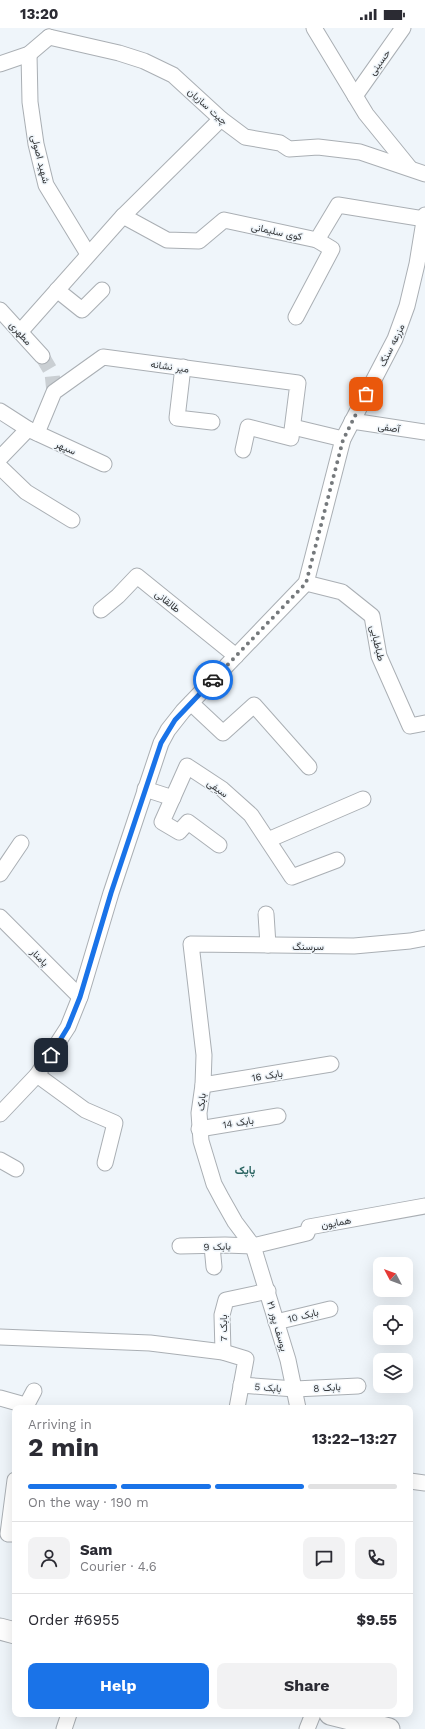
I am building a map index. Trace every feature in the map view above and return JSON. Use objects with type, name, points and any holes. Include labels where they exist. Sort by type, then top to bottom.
[{"type":"main road","points":[[0,1629],[12,1632]]},
{"type":"main road","points":[[342,1717],[389,1729]]},
{"type":"street","points":[[314,28],[366,114],[409,167]]},
{"type":"street","name":"حسینی","points":[[355,96],[404,28]]},
{"type":"street","name":"چیت سازیان","points":[[0,64],[29,54],[49,32],[144,61],[173,75],[221,119],[245,137],[280,143],[289,150],[318,147],[360,152],[409,167],[425,174]]},
{"type":"street","name":"شهید اصولی","points":[[29,54],[30,102],[36,144],[46,185],[88,254]]},
{"type":"street","points":[[20,332],[123,216],[221,119]]},
{"type":"street","name":"کوی سلیمانی","points":[[123,216],[167,240],[199,241],[224,220],[317,240],[338,205],[425,219]]},
{"type":"street","name":"مزرعه سنگ","points":[[306,583],[343,440],[402,322],[417,264],[425,215]]},
{"type":"street","points":[[296,317],[332,249],[317,240]]},
{"type":"street","points":[[57,290],[82,310],[102,290]]},
{"type":"street","name":"مطهری","points":[[0,310],[42,356]]},
{"type":"street","name":"میر نشانه","points":[[33,431],[54,392],[104,357],[298,383],[292,432]]},
{"type":"street","points":[[183,367],[177,418],[212,422]]},
{"type":"street","name":"سپهر","points":[[0,411],[33,431],[104,464]]},
{"type":"street","name":"آصفی","points":[[352,421],[425,432]]},
{"type":"street","points":[[243,450],[248,427],[343,440]]},
{"type":"street","points":[[0,458],[33,431]]},
{"type":"street","points":[[0,467],[26,492],[72,520]]},
{"type":"street","name":"طالقانی","points":[[101,610],[118,596],[137,576],[236,656]]},
{"type":"street","points":[[2,1107],[37,1075],[68,1027],[80,997],[111,893],[161,743],[175,720],[306,583]]},
{"type":"street","name":"طباطبایی","points":[[306,583],[342,592],[372,616],[379,656],[410,726],[425,723]]},
{"type":"street","points":[[191,703],[223,733],[254,705],[309,767]]},
{"type":"street","name":"سیفی","points":[[219,845],[188,822],[179,832],[162,822],[187,766],[222,788],[251,815],[292,877],[338,860]]},
{"type":"street","points":[[145,789],[173,798]]},
{"type":"street","points":[[268,840],[363,799]]},
{"type":"street","points":[[0,874],[21,843]]},
{"type":"street","points":[[266,914],[268,945]]},
{"type":"street","name":"پامنار","points":[[0,917],[80,997]]},
{"type":"street","name":"سرسنگ","points":[[191,944],[354,946],[410,941],[425,938]]},
{"type":"street","name":"بابک","points":[[191,944],[204,1055],[199,1128],[202,1146],[214,1184],[235,1222],[253,1246]]},
{"type":"street","name":"بابک 16","points":[[203,1085],[331,1064]]},
{"type":"street","points":[[37,1075],[85,1110],[115,1123],[105,1163]]},
{"type":"street","name":"بابک 14","points":[[199,1128],[278,1116]]},
{"type":"street","points":[[0,1160],[16,1169]]},
{"type":"street","name":"همایون","points":[[253,1246],[308,1233],[309,1227],[425,1206]]},
{"type":"street","name":"بابک 9","points":[[180,1246],[253,1246]]},
{"type":"street","points":[[212,1246],[214,1267]]},
{"type":"street","name":"یوسف پور ۲۱","points":[[253,1246],[268,1291],[295,1389],[298,1405]]},
{"type":"street","name":"بابک 7","points":[[223,1352],[222,1315],[226,1300],[268,1291]]},
{"type":"street","name":"بابک 10","points":[[276,1322],[330,1309]]},
{"type":"street","points":[[0,1337],[150,1343],[223,1352],[246,1359],[238,1405]]},
{"type":"street","name":"بابک 5","points":[[241,1385],[295,1389]]},
{"type":"street","name":"بابک 8","points":[[295,1389],[358,1386]]},
{"type":"street","points":[[26,1405],[34,1391]]},
{"type":"street","points":[[0,1398],[22,1405]]},
{"type":"street","points":[[413,1481],[425,1482]]},
{"type":"street","points":[[12,1513],[8,1534],[12,1534]]},
{"type":"street","points":[[64,1729],[68,1717]]},
{"type":"street","points":[[306,1729],[312,1717]]},
{"type":"tunnel","points":[[42,356],[52,373],[54,392]]},
{"type":"way so far","points":[[213,680],[306,583],[343,440],[366,394]]},
{"type":"district","name":"پاپک","points":[[245,1170]]},
{"type":"route","points":[[51,1055],[68,1027],[80,997],[111,893],[161,743],[175,720],[213,680]]}]
